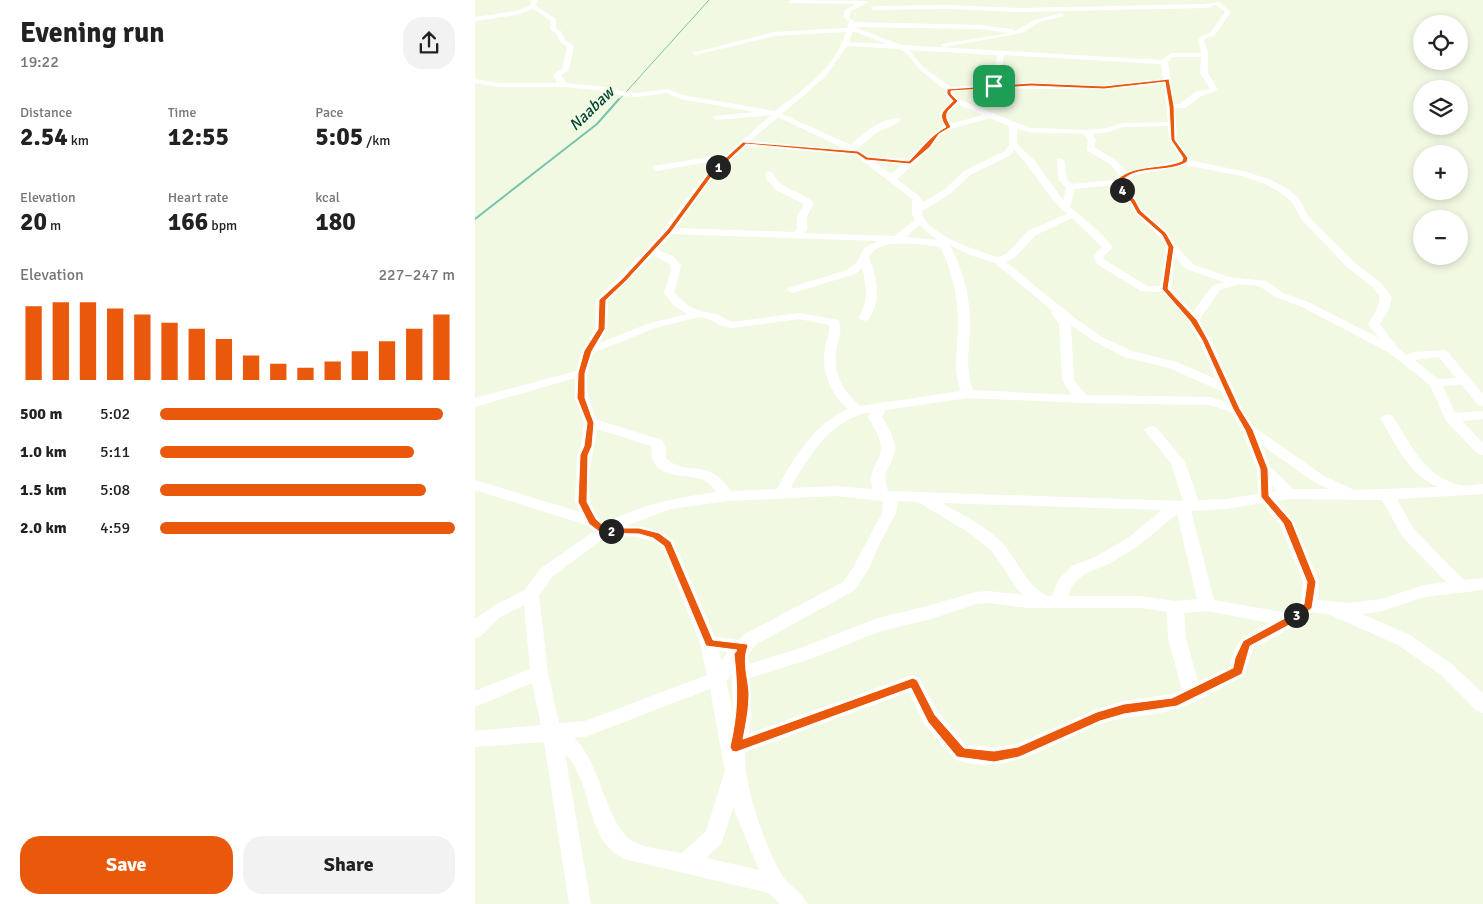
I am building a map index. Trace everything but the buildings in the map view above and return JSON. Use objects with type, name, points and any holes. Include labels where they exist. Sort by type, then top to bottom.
[{"type":"street","points":[[874,8],[913,0]]},
{"type":"street","points":[[598,526],[582,502],[584,455],[588,446],[591,423],[581,398],[581,373],[588,351],[601,329],[602,300],[669,231],[710,175],[745,143],[773,113],[815,84],[843,52],[852,22],[846,17],[849,10],[864,1]]},
{"type":"street","points":[[791,2],[901,2]]},
{"type":"street","points":[[695,54],[774,34],[960,18],[1020,10],[1205,6],[1217,3],[1228,12],[1218,28],[1213,31],[1213,34],[1203,37],[1201,41],[1205,55],[1204,74],[1215,90],[1198,94],[1182,106],[1171,106]]},
{"type":"street","points":[[475,19],[517,14],[533,4],[545,16],[554,20],[553,30],[559,32],[562,42],[571,46],[565,70],[557,74],[557,77],[561,80],[560,86]]},
{"type":"street","points":[[849,10],[950,7],[960,18],[980,27],[1020,32]]},
{"type":"street","points":[[927,50],[938,46],[990,40],[1020,32],[1037,21],[1049,17],[1103,9]]},
{"type":"street","points":[[959,43],[960,37],[988,24],[1037,21]]},
{"type":"street","points":[[901,23],[900,42],[917,64],[949,90],[949,94],[955,101],[1013,125],[1029,130],[1087,132],[1109,130],[1122,125],[1172,124]]},
{"type":"street","points":[[851,27],[927,50],[1163,62],[1171,55],[1205,55]]},
{"type":"street","points":[[846,44],[900,42]]},
{"type":"street","points":[[994,86],[998,76],[1001,53]]},
{"type":"street","points":[[1163,62],[1171,106],[1173,140],[1185,158],[1185,162]]},
{"type":"street","points":[[949,90],[1031,85],[1104,87],[1167,80]]},
{"type":"street","points":[[475,81],[499,86],[560,86],[607,89],[624,94],[638,95],[668,91],[680,98],[773,113],[820,133],[859,153],[916,198],[917,214],[920,221],[942,240],[999,261],[1052,306],[1112,347],[1128,354],[1173,365],[1226,388]]},
{"type":"street","points":[[948,127],[943,114],[955,101]]},
{"type":"street","points":[[717,118],[773,113]]},
{"type":"street","points":[[891,180],[928,146],[937,133],[948,127],[990,116]]},
{"type":"street","points":[[859,153],[864,135],[871,130],[897,120]]},
{"type":"street","points":[[918,209],[947,192],[967,173],[1008,153],[1013,145],[1013,125]]},
{"type":"street","points":[[1087,132],[1092,140],[1090,148],[1122,169],[1119,187],[1133,202],[1139,212],[1164,235],[1171,247],[1190,267],[1217,277],[1262,283],[1279,294],[1304,304],[1335,322],[1351,327],[1394,351],[1435,383],[1451,418],[1483,451]]},
{"type":"street","points":[[814,150],[820,133]]},
{"type":"street","points":[[745,143],[859,153],[910,162]]},
{"type":"street","points":[[1013,145],[1031,163],[1059,202],[1094,232],[1107,247],[1098,258],[1101,262],[1145,288],[1165,289],[1193,320],[1205,340],[1226,388],[1249,430],[1264,469],[1265,497],[1287,522]]},
{"type":"street","points":[[657,168],[731,156]]},
{"type":"street","points":[[1060,160],[1062,179],[1065,184],[1071,187],[1121,179],[1133,172],[1176,166],[1185,162],[1244,174],[1268,182],[1295,199],[1305,218],[1351,265],[1378,286],[1386,298],[1382,312],[1374,324],[1394,351]]},
{"type":"street","points":[[769,174],[775,186],[798,196],[809,204],[801,217],[802,229],[797,235]]},
{"type":"street","points":[[1069,211],[1071,187]]},
{"type":"street","points":[[999,261],[1010,256],[1032,233],[1069,211]]},
{"type":"street","points":[[792,290],[851,272],[858,268],[867,248],[897,239],[920,221]]},
{"type":"street","points":[[669,231],[942,240]]},
{"type":"street","points":[[942,240],[958,272],[964,318],[961,365],[964,386],[968,394]]},
{"type":"street","points":[[1165,289],[1171,247]]},
{"type":"street","points":[[651,251],[671,259],[677,265],[678,270],[669,293],[674,302],[682,308],[712,316],[723,323],[732,325],[799,316],[834,322],[836,328],[831,347],[830,364],[833,377],[838,391],[857,410]]},
{"type":"street","points":[[863,257],[868,269],[871,300],[869,312],[864,318]]},
{"type":"street","points":[[1193,320],[1216,288],[1239,281]]},
{"type":"street","points":[[1052,306],[1065,324],[1068,380],[1083,400]]},
{"type":"street","points":[[588,351],[654,325],[699,314]]},
{"type":"street","points":[[1406,360],[1414,356],[1442,353],[1483,402]]},
{"type":"street","points":[[475,403],[487,398],[581,373]]},
{"type":"street","points":[[1435,383],[1466,381]]},
{"type":"street","points":[[781,494],[794,468],[822,434],[842,417],[857,410],[968,394],[1083,400],[1211,401],[1237,409]]},
{"type":"street","points":[[475,739],[585,729],[717,679],[743,646],[751,639],[849,586],[861,568],[871,545],[889,513],[887,496],[877,479],[888,449],[887,438],[875,417],[880,406]]},
{"type":"street","points":[[1451,418],[1483,415]]},
{"type":"street","points":[[1387,418],[1398,434],[1406,452],[1421,470],[1437,482],[1460,490]]},
{"type":"street","points":[[591,423],[657,444],[660,460],[671,470],[681,474],[700,475],[711,478],[727,496]]},
{"type":"street","points":[[1151,430],[1178,462],[1184,506],[1207,605]]},
{"type":"street","points":[[1249,430],[1319,479],[1354,496]]},
{"type":"street","points":[[1264,469],[1289,494]]},
{"type":"street","points":[[475,485],[598,526],[639,531],[656,536],[668,544],[709,643],[745,812],[775,884],[796,904]]},
{"type":"street","points":[[475,631],[479,624],[497,611],[531,594],[545,573],[598,526],[620,522],[669,504],[727,496],[835,491],[887,496],[1184,506],[1226,504],[1289,494],[1354,496],[1483,489]]},
{"type":"street","points":[[736,747],[913,683],[931,718],[961,753],[994,756],[1019,752],[1097,717],[1124,709],[1174,702],[1238,671],[1240,658],[1246,644],[1290,620],[1309,605],[1311,582],[1287,522],[1286,507],[1289,494]]},
{"type":"street","points":[[1387,495],[1407,532],[1461,587]]},
{"type":"street","points":[[920,497],[973,528],[997,547],[1024,586],[1051,602]]},
{"type":"street","points":[[1051,602],[1065,583],[1078,570],[1103,560],[1133,542],[1184,506]]},
{"type":"street","points":[[1333,610],[1348,610],[1382,605],[1424,591],[1483,584]]},
{"type":"street","points":[[531,594],[539,673],[553,732],[580,904]]},
{"type":"street","points":[[741,674],[807,653],[878,625],[931,612],[976,598],[1051,602],[1116,601],[1175,607],[1207,605],[1290,620]]},
{"type":"street","points":[[1309,605],[1333,610],[1404,640],[1447,670],[1483,705]]},
{"type":"street","points":[[1175,607],[1177,638],[1192,693]]},
{"type":"street","points":[[709,643],[743,646]]},
{"type":"street","points":[[685,864],[714,837],[735,771],[736,747],[742,717],[743,692],[739,654],[743,646]]},
{"type":"street","points":[[475,699],[539,673]]},
{"type":"street","points":[[553,732],[576,752],[585,767],[607,825],[615,840],[631,852],[775,884]]},
{"type":"waterway","name":"Naabaw","points":[[618,101],[709,0]]},
{"type":"waterway","name":"Naabaw","points":[[475,219],[597,124],[619,99]]},
{"type":"route","points":[[1167,80],[1173,140],[1181,149],[1185,162],[1176,166],[1124,175],[1118,182],[1119,187],[1133,202],[1139,212],[1164,235],[1171,247],[1165,289],[1193,320],[1205,340],[1226,388],[1249,430],[1264,469],[1265,497],[1287,522],[1311,582],[1309,605],[1290,620],[1246,644],[1240,658],[1238,671],[1174,702],[1124,709],[1097,717],[1019,752],[1005,756],[961,753],[931,718],[913,683],[736,747],[742,717],[743,692],[739,654],[743,646],[709,643],[680,569],[668,544],[656,536],[639,531],[604,531],[592,522],[582,502],[584,455],[588,446],[591,423],[581,398],[581,373],[588,351],[601,329],[603,322],[602,300],[624,280],[669,231],[710,175],[745,143],[858,153],[866,159],[910,162],[928,146],[937,133],[948,127],[943,114],[955,101],[949,94],[949,90],[994,86],[1104,87],[1167,80]]}]
